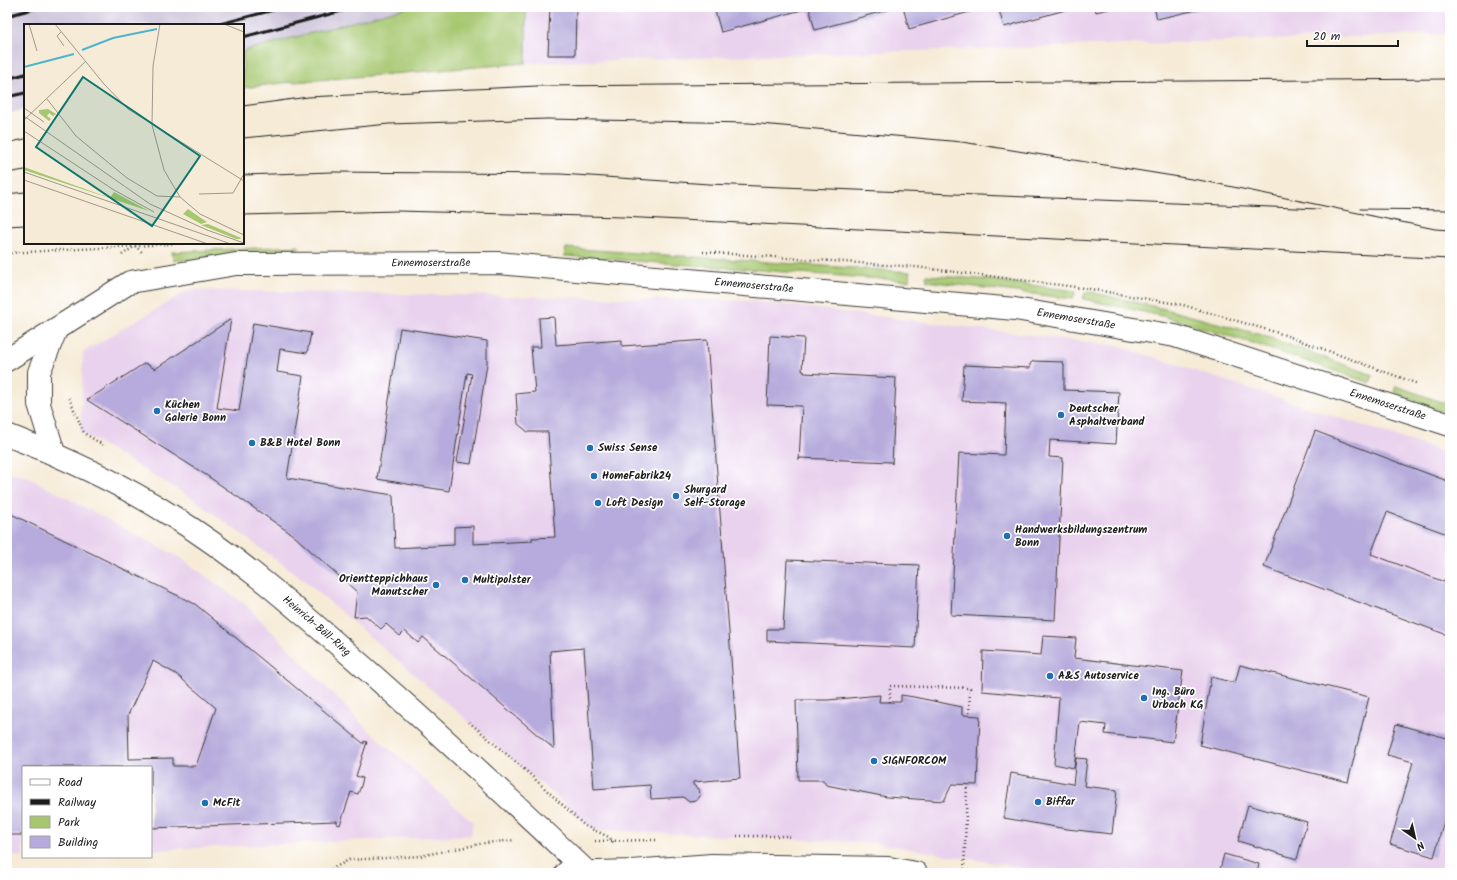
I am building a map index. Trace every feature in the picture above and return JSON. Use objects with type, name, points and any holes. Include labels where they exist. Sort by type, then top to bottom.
[{"type":"street","name":"Ennemoserstraße","points":[[7,360],[130,282],[236,264],[498,263],[1015,309],[1175,336],[1450,425]]},
{"type":"street","points":[[54,453],[39,404],[39,372],[56,330]]},
{"type":"street","name":"Heinrich-Böll-Ring","points":[[7,435],[54,453],[89,470],[171,515],[224,550],[275,590],[384,685],[588,872]]},
{"type":"street","points":[[566,873],[709,869],[889,868],[916,873]]},
{"type":"path","points":[[7,254],[172,244]]},
{"type":"path","points":[[135,246],[169,276]]},
{"type":"path","points":[[890,702],[890,686],[970,688],[969,715]]},
{"type":"path","points":[[964,873],[967,785]]},
{"type":"path","points":[[324,873],[349,860],[420,856],[485,843]]},
{"type":"shaded area","points":[[7,7],[409,7],[244,51],[244,24],[24,24],[24,109],[7,114]]},
{"type":"shaded area","points":[[526,7],[1450,7],[1450,34],[526,63]]},
{"type":"shaded area","points":[[189,290],[754,301],[1119,346],[1450,454],[1450,873],[1054,873],[876,843],[595,830],[304,580],[195,500],[81,432],[83,352]]},
{"type":"shaded area","points":[[7,471],[29,478],[182,559],[248,607],[369,731],[473,822],[471,835],[152,850],[152,766],[22,766],[22,856],[7,857]]},
{"type":"green space","points":[[409,7],[526,7],[526,63],[281,83],[244,88],[244,51]]},
{"type":"green space","points":[[299,246],[299,250],[173,261],[172,252]]},
{"type":"green space","points":[[566,248],[910,272],[909,281],[564,256]]},
{"type":"green space","points":[[926,275],[992,280],[1076,291],[1073,299],[927,281]]},
{"type":"green space","points":[[1086,291],[1165,309],[1262,335],[1373,375],[1370,383],[1258,345],[1162,316],[1083,299]]},
{"type":"green space","points":[[1396,386],[1450,405],[1450,415],[1394,392]]},
{"type":"building","points":[[550,7],[576,7],[575,55],[548,55]]},
{"type":"building","points":[[714,7],[898,7],[815,30],[809,8],[721,32]]},
{"type":"building","points":[[903,7],[987,7],[909,29]]},
{"type":"building","points":[[998,7],[1076,7],[1004,27]]},
{"type":"building","points":[[1095,7],[1113,7],[1113,8],[1096,12]]},
{"type":"building","points":[[1154,7],[1205,7],[1205,8],[1157,19]]},
{"type":"building","points":[[554,317],[556,345],[622,340],[622,346],[707,340],[740,778],[693,782],[693,785],[699,789],[700,796],[696,801],[689,802],[683,797],[651,799],[650,785],[594,789],[584,648],[550,651],[554,749],[423,637],[418,643],[405,631],[400,636],[386,624],[381,629],[366,616],[354,617],[357,592],[293,535],[206,475],[87,400],[145,363],[155,369],[231,319],[217,408],[239,411],[253,323],[311,333],[307,353],[280,349],[277,372],[303,376],[287,478],[393,495],[395,548],[454,545],[454,527],[473,526],[473,544],[532,541],[532,538],[555,537],[548,432],[528,432],[518,424],[516,394],[535,392],[531,347],[541,347],[539,318]]},
{"type":"building","points":[[400,328],[487,341],[487,364],[471,464],[457,462],[472,374],[467,373],[449,491],[377,479]]},
{"type":"building","points":[[770,336],[804,338],[802,371],[804,371],[804,373],[896,378],[892,464],[891,462],[800,458],[799,460],[802,406],[767,405]]},
{"type":"building","name":"Handwerksbildungszentrum Bonn","points":[[1033,361],[1062,362],[1064,365],[1064,390],[1119,392],[1116,444],[1050,440],[1049,457],[1063,458],[1055,620],[951,615],[959,453],[1004,455],[1006,403],[962,401],[964,365],[1030,368],[1030,364]]},
{"type":"building","points":[[1315,431],[1450,482],[1450,535],[1387,512],[1371,554],[1447,583],[1450,576],[1450,636],[1264,567]]},
{"type":"building","points":[[7,512],[195,604],[364,744],[364,741],[367,742],[356,776],[363,778],[361,786],[358,794],[351,792],[340,825],[337,824],[337,821],[152,828],[152,766],[22,766],[22,835],[7,835]],"holes":[[[153,661],[176,674],[216,708],[196,766],[173,766],[173,758],[129,759],[128,715]]]},
{"type":"building","points":[[787,560],[919,565],[915,648],[767,641],[767,629],[783,629]]},
{"type":"building","points":[[1043,636],[1076,638],[1074,658],[1183,671],[1173,742],[1105,734],[1106,725],[1080,722],[1074,768],[1054,764],[1059,698],[982,691],[983,651],[1041,655]]},
{"type":"building","points":[[1240,665],[1369,697],[1348,782],[1200,745],[1211,677],[1235,683]]},
{"type":"building","points":[[880,695],[879,702],[901,702],[901,695],[962,707],[962,715],[980,716],[977,785],[952,784],[944,801],[887,797],[826,785],[823,780],[798,780],[796,700],[828,700]]},
{"type":"building","points":[[1396,724],[1450,739],[1450,815],[1446,814],[1434,857],[1390,844],[1413,762],[1387,755]]},
{"type":"building","points":[[1076,758],[1087,759],[1084,786],[1117,790],[1112,834],[1067,829],[1004,818],[1011,773],[1073,785]]},
{"type":"building","points":[[1248,805],[1307,822],[1297,859],[1238,841]]},
{"type":"building","points":[[1224,854],[1259,864],[1257,873],[1219,873]]},
{"type":"tram line","points":[[244,106],[308,97],[537,86],[1450,79]]},
{"type":"tram line","points":[[244,138],[389,124],[547,119],[749,123],[962,142],[1204,181],[1435,229],[1450,230]]},
{"type":"tram line","points":[[7,143],[24,139]]},
{"type":"tram line","points":[[7,173],[24,170]]},
{"type":"tram line","points":[[244,175],[332,172],[560,174],[709,184],[1320,209]]},
{"type":"tram line","points":[[7,194],[24,192]]},
{"type":"tram line","points":[[1360,209],[1450,210]]},
{"type":"tram line","points":[[244,215],[398,211],[622,217],[1450,259]]},
{"type":"tram line","points":[[7,226],[24,225]]},
{"type":"railway","points":[[7,16],[40,7]]},
{"type":"railway","points":[[220,24],[285,7]]},
{"type":"railway","points":[[244,37],[357,7]]},
{"type":"railway","points":[[7,79],[24,74]]},
{"type":"railway","points":[[7,97],[24,93]]},
{"type":"place","name":"Küchen Galerie Bonn","points":[[157,411]]},
{"type":"place","name":"Deutscher Asphaltverband","points":[[1061,415]]},
{"type":"place","name":"B&B Hotel Bonn","points":[[252,443]]},
{"type":"place","name":"Swiss Sense","points":[[590,448]]},
{"type":"place","name":"HomeFabrik24","points":[[594,476]]},
{"type":"place","name":"Shurgard Self-Storage","points":[[676,496]]},
{"type":"place","name":"Loft Design","points":[[598,503]]},
{"type":"place","name":"Handwerksbildungszentrum Bonn","points":[[1007,536]]},
{"type":"place","name":"Multipolster","points":[[465,580]]},
{"type":"place","name":"Orientteppichhaus Manutscher","points":[[436,585]]},
{"type":"place","name":"A&S Autoservice","points":[[1050,676]]},
{"type":"place","name":"Ing. Büro Urbach KG","points":[[1144,698]]},
{"type":"place","name":"SIGNFORCOM","points":[[874,761]]},
{"type":"place","name":"Biffar","points":[[1038,802]]},
{"type":"place","name":"McFit","points":[[205,803]]}]
